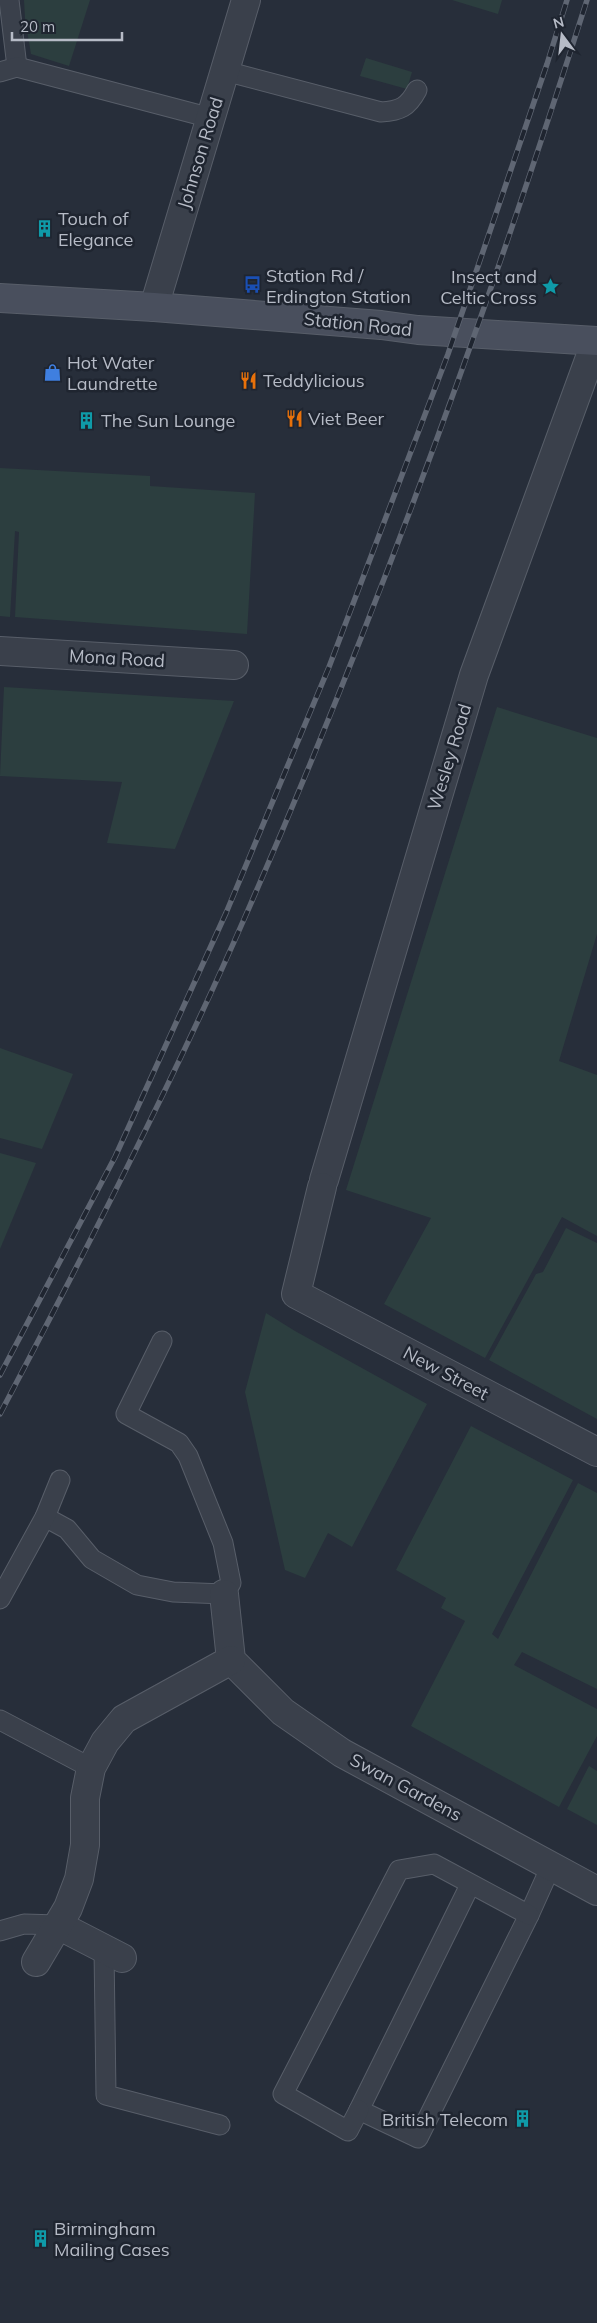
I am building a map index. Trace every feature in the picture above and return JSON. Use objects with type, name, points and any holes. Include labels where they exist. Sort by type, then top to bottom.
[{"type":"main road","name":"Station Road","points":[[0,298],[154,307],[380,325],[418,330],[596,341]]},
{"type":"street","name":"Johnson Road","points":[[154,307],[246,0]]},
{"type":"street","name":"Wesley Road","points":[[296,1294],[323,1184],[474,675],[596,341]]},
{"type":"street","name":"Mona Road","points":[[0,651],[234,665]]},
{"type":"street","name":"New Street","points":[[296,1294],[597,1452]]},
{"type":"street","points":[[36,1962],[68,1908],[79,1879],[85,1846],[85,1798],[91,1768],[105,1742],[124,1719],[231,1660],[224,1594]]},
{"type":"street","name":"Swan Gardens","points":[[231,1660],[283,1712],[342,1753],[597,1891]]},
{"type":"street","points":[[58,1925],[113,1954]]},
{"type":"lane","points":[[9,0],[9,70],[210,118]]},
{"type":"lane","points":[[225,71],[381,112],[398,111],[410,104],[417,90]]},
{"type":"lane","points":[[45,1517],[67,1529],[92,1559],[137,1584],[173,1592],[224,1594],[232,1583],[223,1543],[188,1456],[179,1443],[126,1414],[162,1341]]},
{"type":"lane","points":[[0,1599],[45,1517],[60,1480]]},
{"type":"lane","points":[[0,1720],[91,1768]]},
{"type":"lane","points":[[470,1885],[348,2131],[282,2094],[400,1870],[434,1864],[529,1915]]},
{"type":"lane","points":[[359,2110],[418,2138],[529,1915],[551,1866]]},
{"type":"lane","points":[[0,1930],[24,1924],[58,1925]]},
{"type":"lane","points":[[113,1954],[106,2095],[220,2125]]},
{"type":"shaded area","points":[[24,0],[90,0],[69,66],[31,54]]},
{"type":"shaded area","points":[[452,0],[502,0],[498,14]]},
{"type":"shaded area","points":[[366,58],[412,72],[407,89],[360,76]]},
{"type":"shaded area","points":[[0,468],[150,476],[150,486],[255,493],[247,634],[15,617],[19,532],[15,531],[10,617],[0,616]]},
{"type":"shaded area","points":[[4,687],[234,701],[175,849],[107,843],[122,782],[0,776]]},
{"type":"shaded area","points":[[497,707],[597,738],[597,934],[559,1061],[597,1075],[597,1236],[562,1217],[485,1358],[384,1304],[431,1218],[346,1190]]},
{"type":"shaded area","points":[[0,1048],[73,1074],[42,1149],[0,1138]]},
{"type":"shaded area","points":[[0,1153],[36,1163],[0,1249]]},
{"type":"shaded area","points":[[566,1228],[597,1243],[597,1419],[489,1360],[536,1274],[543,1272]]},
{"type":"shaded area","points":[[266,1313],[427,1404],[352,1547],[328,1533],[305,1578],[285,1570],[245,1392]]},
{"type":"shaded area","points":[[471,1426],[573,1480],[492,1634],[498,1639],[578,1483],[597,1493],[597,1689],[522,1652],[514,1665],[597,1709],[597,1736],[559,1807],[411,1726],[465,1621],[441,1608],[446,1598],[396,1570]]},
{"type":"shaded area","points":[[589,1766],[597,1771],[597,1825],[567,1809]]},
{"type":"railway","points":[[0,1375],[115,1157],[226,913],[329,667],[448,354],[567,0]]},
{"type":"railway","points":[[0,1414],[96,1229],[188,1043],[293,805],[340,691],[428,463],[510,232],[587,0]]},
{"type":"place","name":"Touch of Elegance","points":[[44,228]]},
{"type":"place","name":"Station Rd / Erdington Station","points":[[252,285]]},
{"type":"place","name":"Insect and Celtic Cross","points":[[551,286]]},
{"type":"place","name":"Hot Water Laundrette","points":[[53,372]]},
{"type":"place","name":"Teddylicious","points":[[249,380]]},
{"type":"place","name":"Viet Beer","points":[[294,418]]},
{"type":"place","name":"The Sun Lounge","points":[[87,420]]},
{"type":"place","name":"British Telecom","points":[[522,2119]]},
{"type":"place","name":"Birmingham Mailing Cases","points":[[40,2238]]}]
